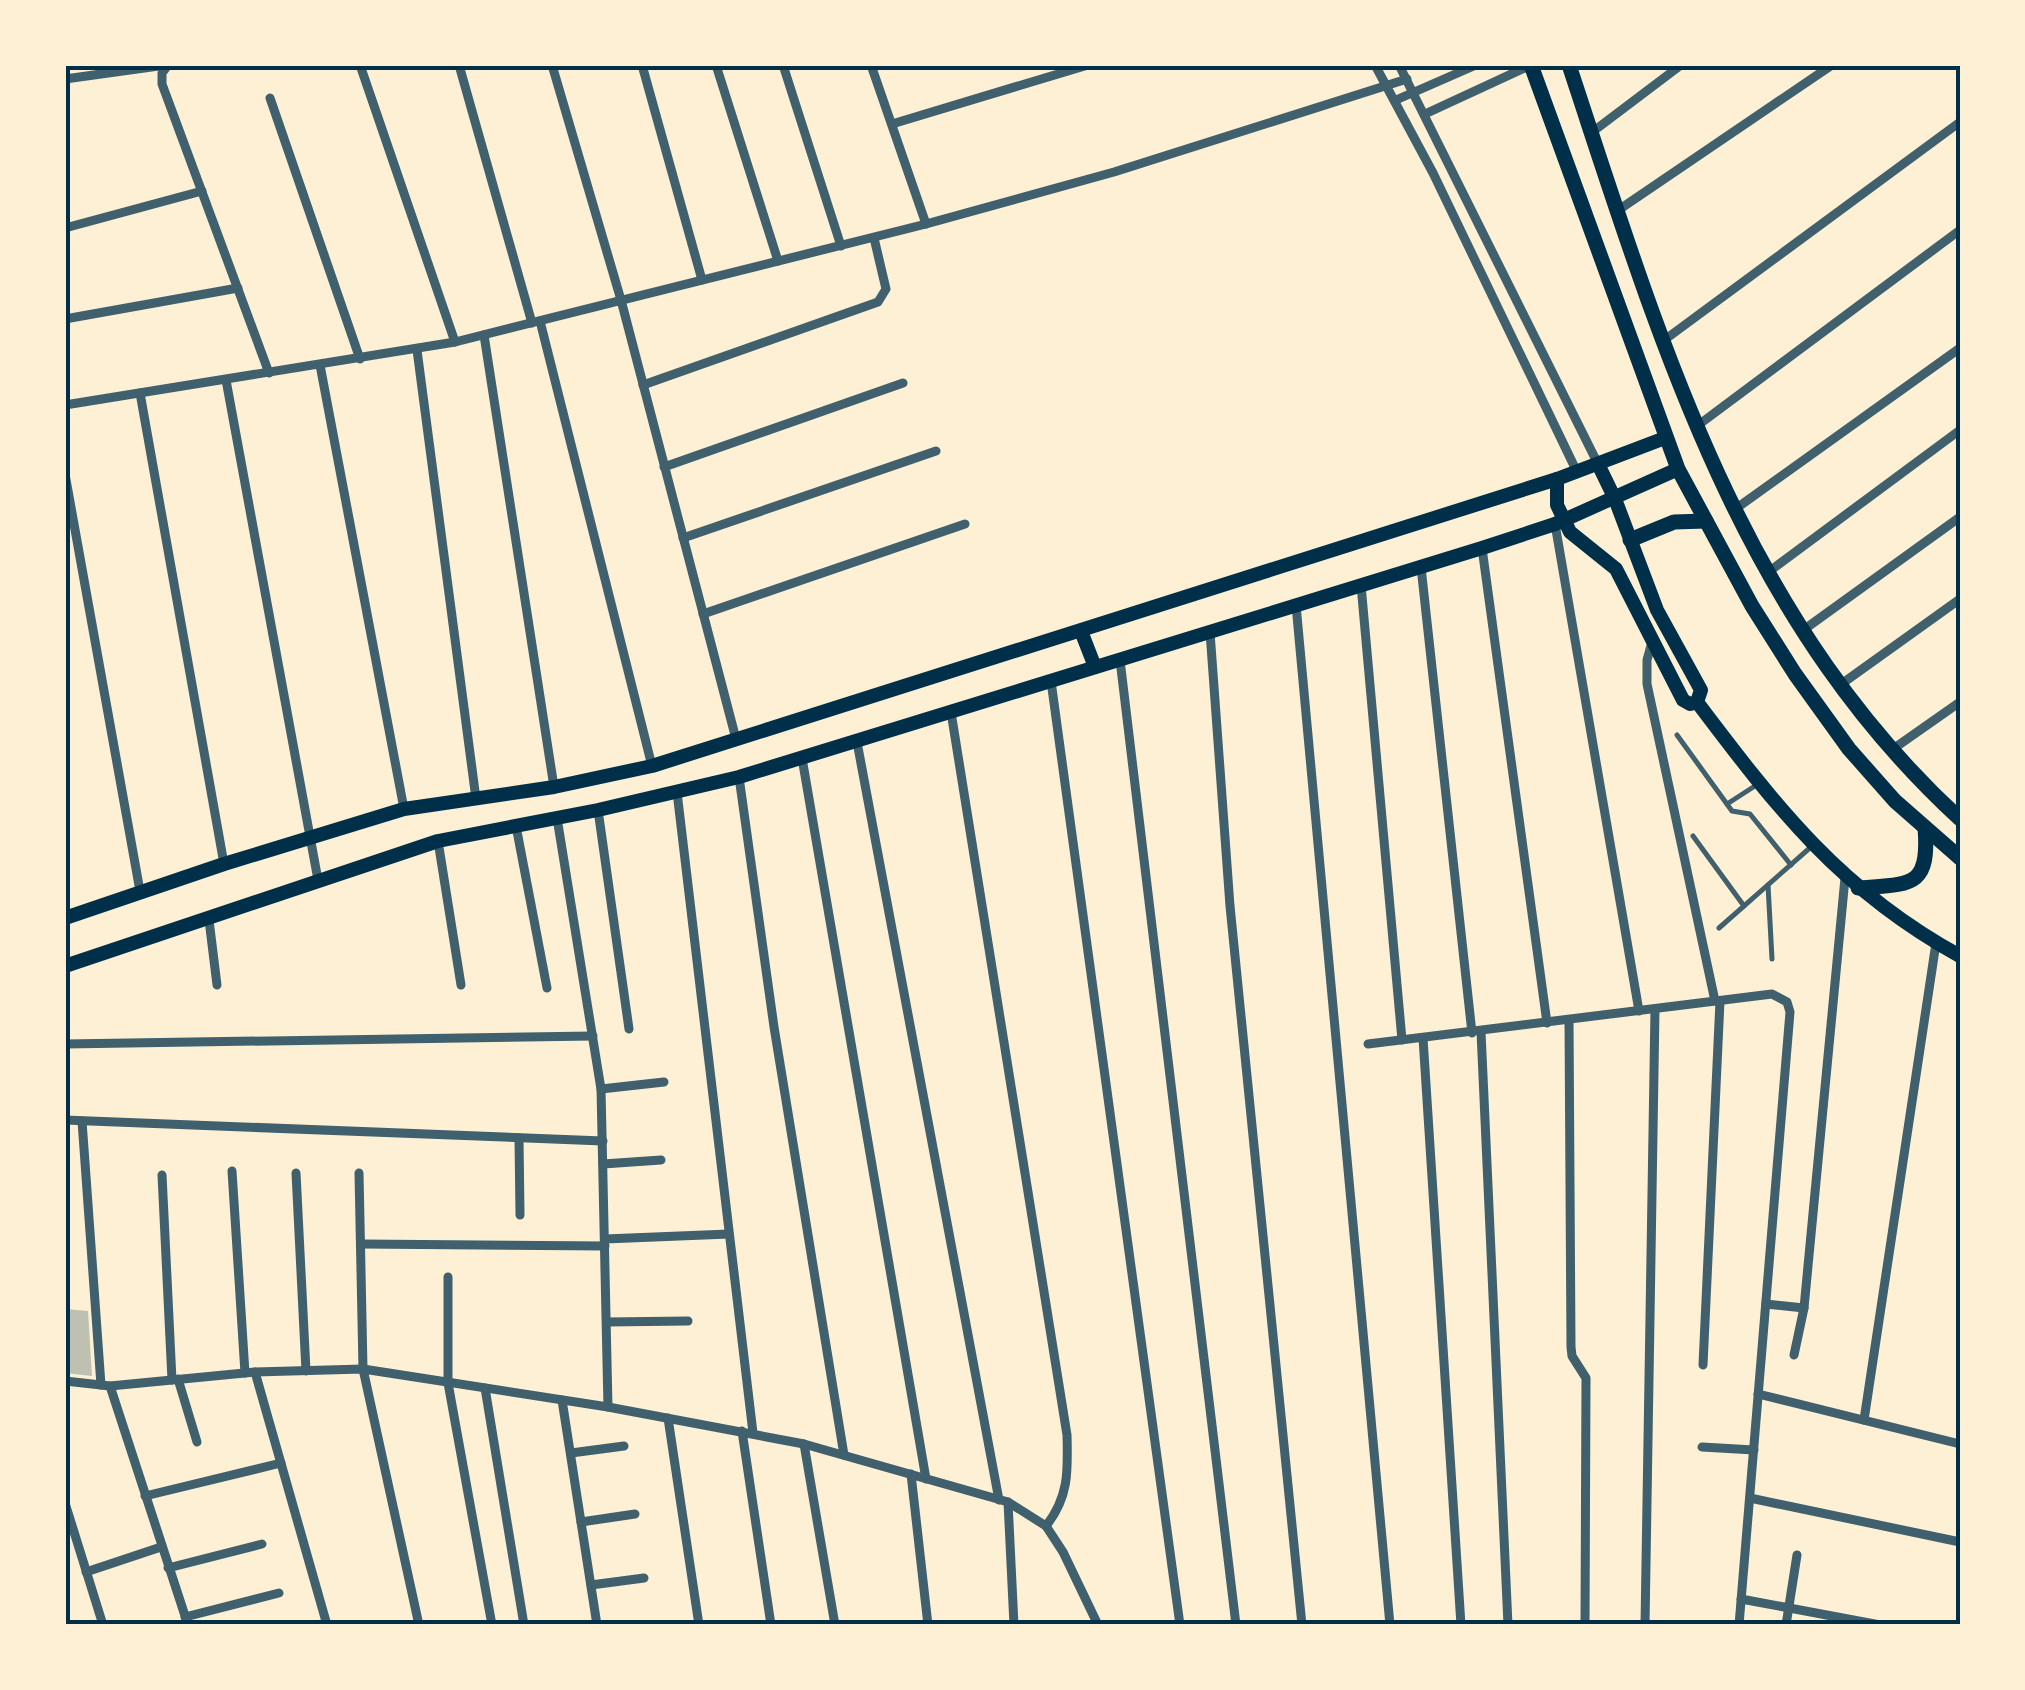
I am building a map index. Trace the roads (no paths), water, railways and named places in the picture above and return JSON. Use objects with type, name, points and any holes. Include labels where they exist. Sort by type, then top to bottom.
[{"type":"main road","points":[[1531,65],[1666,438],[1706,521],[1794,674],[1849,749],[1895,802],[1960,858]]},
{"type":"main road","points":[[1569,65],[1661,343],[1695,427],[1766,573],[1802,631],[1891,751],[1960,819]]},
{"type":"main road","points":[[1577,187],[1605,177]]},
{"type":"main road","points":[[65,918],[404,809],[554,787],[652,766],[1557,480],[1666,438]]},
{"type":"main road","points":[[1598,464],[1670,637],[1701,690],[1698,702]]},
{"type":"main road","points":[[65,966],[438,841],[739,778],[857,742],[1482,548],[1560,522],[1678,469]]},
{"type":"main road","points":[[1557,480],[1560,522],[1579,542],[1616,569],[1683,700],[1690,704],[1698,702]]},
{"type":"main road","points":[[1630,540],[1674,522],[1706,521]]},
{"type":"main road","points":[[1081,630],[1094,667]]},
{"type":"main road","points":[[1698,702],[1758,784],[1812,846],[1852,883],[1936,944],[1960,956]]},
{"type":"main road","points":[[1852,883],[1900,885],[1915,879],[1925,866],[1925,828]]},
{"type":"street","points":[[65,79],[167,65]]},
{"type":"street","points":[[167,65],[162,84],[269,373]]},
{"type":"street","points":[[360,65],[455,342]]},
{"type":"street","points":[[459,65],[536,322],[652,766]]},
{"type":"street","points":[[552,65],[620,300],[736,739]]},
{"type":"street","points":[[642,65],[702,280]]},
{"type":"street","points":[[716,65],[778,260]]},
{"type":"street","points":[[783,65],[842,246]]},
{"type":"street","points":[[871,65],[926,224]]},
{"type":"street","points":[[892,124],[1088,65]]},
{"type":"street","points":[[1376,65],[1577,472]]},
{"type":"street","points":[[1399,65],[1598,464]]},
{"type":"street","points":[[1396,100],[1476,65]]},
{"type":"street","points":[[1426,114],[1531,65]]},
{"type":"street","points":[[1591,133],[1681,65]]},
{"type":"street","points":[[1616,211],[1832,65]]},
{"type":"street","points":[[65,405],[417,350],[484,335],[926,224],[1132,166],[1407,78]]},
{"type":"street","points":[[270,98],[360,359]]},
{"type":"street","points":[[1661,343],[1960,122]]},
{"type":"street","points":[[65,228],[202,191]]},
{"type":"street","points":[[1695,427],[1960,230]]},
{"type":"street","points":[[643,385],[878,302],[886,289],[874,238]]},
{"type":"street","points":[[65,318],[238,288]]},
{"type":"street","points":[[484,335],[554,787]]},
{"type":"street","points":[[1734,510],[1960,348]]},
{"type":"street","points":[[417,350],[476,799]]},
{"type":"street","points":[[320,365],[404,809]]},
{"type":"street","points":[[226,380],[318,880]]},
{"type":"street","points":[[664,467],[903,383]]},
{"type":"street","points":[[140,394],[224,864]]},
{"type":"street","points":[[1766,573],[1960,430]]},
{"type":"street","points":[[683,538],[936,451]]},
{"type":"street","points":[[65,474],[140,891]]},
{"type":"street","points":[[1802,631],[1960,517]]},
{"type":"street","points":[[1560,522],[1639,1011]]},
{"type":"street","points":[[703,614],[964,524]]},
{"type":"street","points":[[1482,548],[1547,1023]]},
{"type":"street","points":[[1421,567],[1476,1032],[1508,1625]]},
{"type":"street","points":[[1361,585],[1402,1040]]},
{"type":"street","points":[[1840,685],[1960,599]]},
{"type":"street","points":[[1296,605],[1390,1625]]},
{"type":"street","points":[[1210,632],[1232,926],[1302,1625]]},
{"type":"street","points":[[1653,641],[1646,684],[1717,1001],[1703,1365]]},
{"type":"street","points":[[1120,660],[1236,1625]]},
{"type":"street","points":[[1051,681],[1180,1625]]},
{"type":"street","points":[[1891,751],[1960,702]]},
{"type":"street","points":[[951,712],[1067,1435],[1067,1491],[1046,1526]]},
{"type":"street","points":[[857,742],[1003,1501],[1014,1625]]},
{"type":"street","points":[[802,758],[926,1478]]},
{"type":"street","points":[[739,778],[774,1027],[844,1455]]},
{"type":"street","points":[[677,792],[771,1625]]},
{"type":"street","points":[[598,810],[629,1029]]},
{"type":"street","points":[[557,818],[602,1089],[608,1407]]},
{"type":"street","points":[[516,826],[547,988]]},
{"type":"street","points":[[438,841],[461,986]]},
{"type":"street","points":[[1794,1356],[1804,1308],[1852,883]]},
{"type":"street","points":[[210,920],[217,986]]},
{"type":"street","points":[[1864,1420],[1936,944]]},
{"type":"street","points":[[1368,1044],[1766,995],[1784,998],[1790,1012],[1739,1625]]},
{"type":"street","points":[[1645,1625],[1656,1009]]},
{"type":"street","points":[[1569,1020],[1571,1347],[1572,1356],[1586,1378],[1586,1625]]},
{"type":"street","points":[[65,1044],[592,1036]]},
{"type":"street","points":[[1424,1038],[1461,1625]]},
{"type":"street","points":[[602,1089],[664,1082]]},
{"type":"street","points":[[65,1120],[602,1141]]},
{"type":"street","points":[[82,1121],[106,1385],[186,1621],[278,1593]]},
{"type":"street","points":[[519,1138],[520,1215]]},
{"type":"street","points":[[603,1164],[660,1160]]},
{"type":"street","points":[[232,1171],[250,1373],[281,1463],[327,1625]]},
{"type":"street","points":[[360,1173],[363,1369],[419,1625]]},
{"type":"street","points":[[296,1174],[306,1371]]},
{"type":"street","points":[[162,1175],[175,1380],[197,1442]]},
{"type":"street","points":[[361,1244],[605,1242],[729,1234]]},
{"type":"street","points":[[448,1277],[448,1382],[492,1625]]},
{"type":"street","points":[[1766,1304],[1804,1308]]},
{"type":"street","points":[[607,1322],[688,1321]]},
{"type":"street","points":[[65,1381],[106,1385],[250,1373],[363,1369],[608,1407],[804,1444],[1003,1501],[1046,1526],[1064,1552],[1098,1625]]},
{"type":"street","points":[[485,1388],[524,1625]]},
{"type":"street","points":[[1758,1394],[1960,1444]]},
{"type":"street","points":[[562,1400],[596,1625]]},
{"type":"street","points":[[668,1418],[699,1625]]},
{"type":"street","points":[[804,1444],[835,1625]]},
{"type":"street","points":[[570,1453],[624,1446]]},
{"type":"street","points":[[1702,1447],[1754,1450]]},
{"type":"street","points":[[145,1496],[281,1463]]},
{"type":"street","points":[[911,1474],[928,1625]]},
{"type":"street","points":[[1750,1498],[1960,1542]]},
{"type":"street","points":[[65,1503],[103,1625]]},
{"type":"street","points":[[581,1522],[635,1514]]},
{"type":"street","points":[[168,1568],[262,1544]]},
{"type":"street","points":[[86,1572],[161,1547]]},
{"type":"street","points":[[1786,1625],[1797,1555]]},
{"type":"street","points":[[590,1585],[644,1578]]},
{"type":"street","points":[[1741,1599],[1880,1625]]},
{"type":"lane","points":[[1676,735],[1727,804],[1735,812],[1750,814],[1791,865]]},
{"type":"lane","points":[[1727,804],[1758,784]]},
{"type":"lane","points":[[1693,836],[1744,906]]},
{"type":"lane","points":[[1719,928],[1812,846]]},
{"type":"lane","points":[[1768,884],[1772,959]]}]
